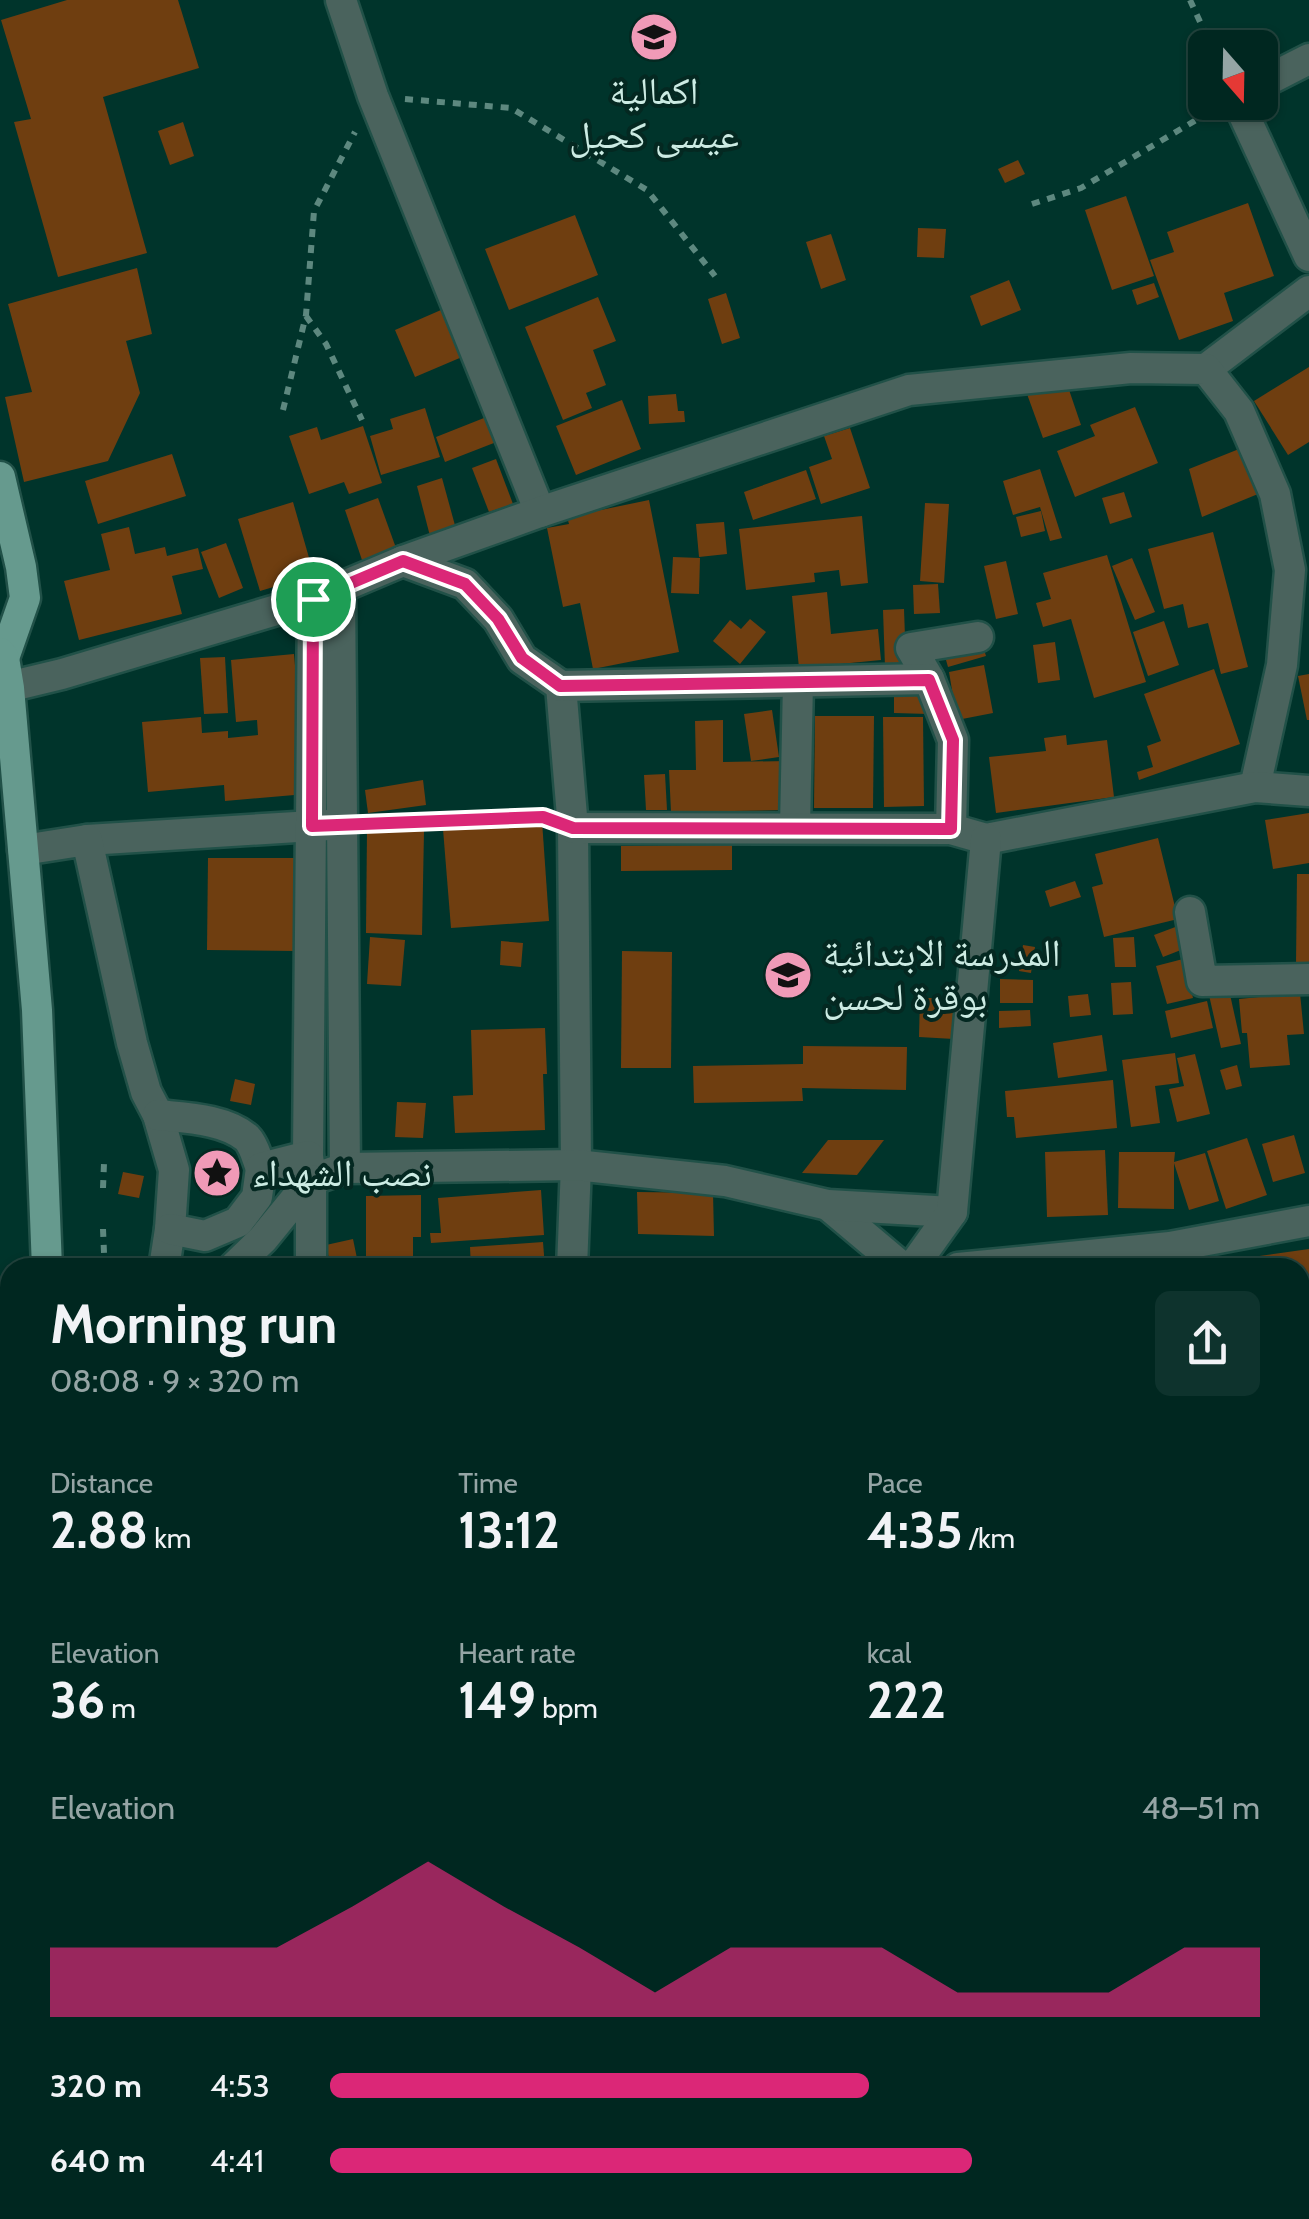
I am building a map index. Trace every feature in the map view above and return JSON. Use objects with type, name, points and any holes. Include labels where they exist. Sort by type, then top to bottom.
[{"type":"main road","points":[[0,477],[25,598],[3,672],[24,850],[37,1010],[47,1258]]},
{"type":"street","points":[[341,0],[373,96],[540,512]]},
{"type":"street","points":[[1278,75],[1309,59]]},
{"type":"street","points":[[1232,120],[1308,251]]},
{"type":"street","points":[[3,672],[326,594],[403,561],[540,512],[909,390],[1131,368],[1206,370],[1309,291]]},
{"type":"street","points":[[1206,370],[1239,411],[1274,494],[1290,570],[1282,665],[1255,788]]},
{"type":"street","points":[[403,561],[465,584],[498,619],[522,658],[560,686],[929,680]]},
{"type":"street","points":[[326,594],[327,825],[345,1168]]},
{"type":"street","points":[[951,829],[953,740],[929,680],[911,648],[978,638]]},
{"type":"street","points":[[795,827],[798,682]]},
{"type":"street","points":[[560,686],[573,828],[576,1165],[572,1258]]},
{"type":"street","points":[[573,828],[951,829],[986,839],[1255,788],[1309,791]]},
{"type":"street","points":[[24,850],[87,840],[327,825]]},
{"type":"street","points":[[312,1258],[310,1168],[327,825]]},
{"type":"street","points":[[919,1258],[952,1212],[986,839]]},
{"type":"street","points":[[87,840],[132,1044],[174,1170],[166,1258]]},
{"type":"street","points":[[1190,912],[1202,981],[1309,979]]},
{"type":"street","points":[[158,1115],[229,1127],[250,1140],[262,1168],[257,1197],[238,1222],[205,1236],[170,1230]]},
{"type":"street","points":[[262,1168],[576,1165],[725,1181],[828,1206],[952,1212]]},
{"type":"street","points":[[244,1258],[262,1239],[310,1168]]},
{"type":"street","points":[[828,1206],[892,1258]]},
{"type":"street","points":[[1059,1258],[1170,1247],[1309,1221]]},
{"type":"path","points":[[1190,0],[1204,30]]},
{"type":"path","points":[[283,410],[306,315],[314,211],[373,96],[510,108],[646,190],[715,276]]},
{"type":"path","points":[[1032,204],[1081,188],[1201,120]]},
{"type":"path","points":[[306,315],[326,344],[362,420]]},
{"type":"path","points":[[327,825],[543,817],[573,828]]},
{"type":"path","points":[[103,1188],[104,1164]]},
{"type":"path","points":[[104,1229],[104,1254]]},
{"type":"building","points":[[67,0],[178,0],[199,68],[103,97],[147,253],[58,277],[14,122],[31,119],[1,20]]},
{"type":"building","points":[[183,122],[194,156],[170,165],[158,131]]},
{"type":"building","points":[[1018,160],[1025,174],[1005,183],[998,169]]},
{"type":"building","points":[[1126,196],[1154,276],[1112,290],[1085,210]]},
{"type":"building","points":[[1248,203],[1274,276],[1224,293],[1233,321],[1179,340],[1150,260],[1174,252],[1167,232]]},
{"type":"building","points":[[575,215],[598,275],[509,310],[485,249]]},
{"type":"building","points":[[918,228],[946,229],[944,258],[917,257]]},
{"type":"building","points":[[831,234],[846,280],[821,289],[806,242]]},
{"type":"building","points":[[137,268],[152,334],[126,341],[140,393],[108,461],[24,482],[5,397],[32,392],[8,304]]},
{"type":"building","points":[[1009,280],[1021,310],[981,326],[970,296]]},
{"type":"building","points":[[1154,283],[1159,297],[1137,305],[1132,290]]},
{"type":"building","points":[[726,293],[740,338],[722,344],[708,299]]},
{"type":"building","points":[[598,297],[616,341],[593,350],[606,385],[586,393],[592,408],[563,420],[525,327]]},
{"type":"building","points":[[441,310],[462,357],[415,377],[395,330]]},
{"type":"building","points":[[1309,367],[1309,442],[1288,455],[1254,401]]},
{"type":"building","points":[[1066,381],[1081,425],[1043,438],[1027,394]]},
{"type":"building","points":[[676,394],[678,411],[684,411],[685,422],[649,424],[648,396]]},
{"type":"building","points":[[622,400],[641,449],[576,475],[556,426]]},
{"type":"building","points":[[1135,407],[1158,463],[1075,497],[1057,451],[1095,436],[1090,425]]},
{"type":"building","points":[[425,408],[440,457],[381,475],[370,436],[393,429],[390,419]]},
{"type":"building","points":[[489,416],[499,441],[445,462],[436,437]]},
{"type":"building","points":[[363,426],[382,483],[349,494],[344,482],[309,494],[289,436],[317,427],[321,440]]},
{"type":"building","points":[[850,428],[870,488],[821,504],[809,467],[832,459],[824,436]]},
{"type":"building","points":[[1239,449],[1258,494],[1202,517],[1189,469]]},
{"type":"building","points":[[172,454],[186,496],[98,524],[85,481]]},
{"type":"building","points":[[496,459],[513,504],[489,512],[472,468]]},
{"type":"building","points":[[1040,469],[1062,538],[1050,541],[1040,507],[1013,515],[1003,481]]},
{"type":"building","points":[[806,470],[816,499],[753,520],[744,492]]},
{"type":"building","points":[[442,478],[456,529],[430,536],[417,486]]},
{"type":"building","points":[[1124,492],[1132,517],[1110,524],[1102,498]]},
{"type":"building","points":[[378,498],[396,548],[362,560],[345,510]]},
{"type":"building","points":[[649,500],[679,652],[593,669],[580,603],[563,607],[547,528],[569,524],[567,517]]},
{"type":"building","points":[[293,502],[314,575],[260,591],[238,519]]},
{"type":"building","points":[[925,503],[949,504],[944,583],[920,581]]},
{"type":"building","points":[[1041,511],[1045,531],[1021,537],[1016,517]]},
{"type":"building","points":[[862,516],[868,583],[841,586],[839,570],[814,573],[815,582],[746,590],[739,529]]},
{"type":"building","points":[[724,522],[727,554],[699,557],[696,524]]},
{"type":"building","points":[[129,527],[135,554],[165,547],[167,556],[198,548],[203,569],[172,576],[182,614],[79,640],[64,581],[110,570],[101,534]]},
{"type":"building","points":[[1213,532],[1248,667],[1221,674],[1208,623],[1188,628],[1183,604],[1164,609],[1148,549]]},
{"type":"building","points":[[226,543],[243,588],[219,598],[201,552]]},
{"type":"building","points":[[1107,555],[1146,682],[1094,698],[1071,619],[1043,627],[1036,603],[1051,599],[1043,573]]},
{"type":"building","points":[[673,557],[700,558],[699,594],[671,593]]},
{"type":"building","points":[[1132,558],[1155,612],[1135,620],[1112,566]]},
{"type":"building","points":[[1006,561],[1018,614],[996,619],[984,566]]},
{"type":"building","points":[[938,584],[940,613],[914,614],[913,585]]},
{"type":"building","points":[[827,592],[831,634],[878,629],[881,660],[799,668],[792,596]]},
{"type":"building","points":[[904,609],[906,665],[885,667],[883,610]]},
{"type":"building","points":[[750,619],[766,632],[740,664],[713,641],[730,620],[741,629]]},
{"type":"building","points":[[1164,621],[1179,665],[1148,676],[1133,632]]},
{"type":"building","points":[[981,640],[986,656],[948,667],[944,653]]},
{"type":"building","points":[[1055,642],[1060,680],[1038,683],[1033,645]]},
{"type":"building","points":[[294,654],[306,794],[225,801],[224,785],[148,792],[142,722],[201,717],[202,733],[228,731],[228,738],[258,735],[257,720],[236,722],[231,660]]},
{"type":"building","points":[[225,657],[228,713],[204,714],[200,658]]},
{"type":"building","points":[[984,665],[993,713],[957,720],[949,672]]},
{"type":"building","points":[[1214,669],[1240,744],[1139,780],[1137,772],[1153,767],[1147,746],[1161,741],[1144,694]]},
{"type":"building","points":[[1309,674],[1309,720],[1307,720],[1298,676]]},
{"type":"building","points":[[894,691],[930,692],[929,714],[894,713]]},
{"type":"building","points":[[772,710],[779,757],[751,761],[744,714]]},
{"type":"building","points":[[815,716],[874,716],[873,808],[814,808]]},
{"type":"building","points":[[883,717],[923,717],[924,806],[884,807]]},
{"type":"building","points":[[723,720],[723,762],[787,761],[788,810],[671,812],[669,770],[696,770],[695,721]]},
{"type":"building","points":[[1066,735],[1067,745],[1107,740],[1114,797],[996,813],[989,757],[1046,751],[1044,738]]},
{"type":"building","points":[[665,774],[667,810],[646,810],[644,775]]},
{"type":"building","points":[[423,780],[426,805],[368,813],[365,790]]},
{"type":"building","points":[[1309,813],[1309,863],[1273,869],[1265,820]]},
{"type":"building","points":[[542,821],[549,921],[451,928],[443,829]]},
{"type":"building","points":[[367,830],[424,831],[422,935],[366,933]]},
{"type":"building","points":[[1158,838],[1178,919],[1104,937],[1092,887],[1103,884],[1095,854]]},
{"type":"building","points":[[732,845],[732,870],[621,871],[621,846]]},
{"type":"building","points":[[208,858],[297,858],[296,951],[207,950]]},
{"type":"building","points":[[1297,874],[1309,874],[1309,965],[1296,965]]},
{"type":"building","points":[[1075,881],[1081,897],[1050,907],[1045,891]]},
{"type":"building","points":[[1178,926],[1186,948],[1163,957],[1154,935]]},
{"type":"building","points":[[370,937],[405,940],[401,986],[367,984]]},
{"type":"building","points":[[1134,937],[1136,967],[1115,967],[1113,938]]},
{"type":"building","points":[[501,941],[523,943],[521,967],[500,965]]},
{"type":"building","points":[[1023,945],[1035,947],[1031,973],[1019,971]]},
{"type":"building","points":[[622,951],[672,952],[671,1068],[621,1068]]},
{"type":"building","points":[[1183,959],[1193,998],[1167,1004],[1156,966]]},
{"type":"building","points":[[1000,979],[1033,980],[1033,1003],[1000,1003]]},
{"type":"building","points":[[1131,982],[1133,1014],[1113,1015],[1111,983]]},
{"type":"building","points":[[1229,990],[1241,1044],[1221,1048],[1209,995]]},
{"type":"building","points":[[1300,993],[1304,1034],[1287,1035],[1290,1065],[1250,1068],[1239,999]]},
{"type":"building","points":[[1088,994],[1091,1015],[1070,1017],[1068,996]]},
{"type":"building","points":[[920,998],[955,998],[954,1039],[919,1037]]},
{"type":"building","points":[[1207,1001],[1213,1028],[1171,1038],[1165,1011]]},
{"type":"building","points":[[1030,1010],[1031,1026],[999,1028],[999,1011]]},
{"type":"building","points":[[545,1028],[545,1130],[455,1133],[453,1096],[473,1095],[471,1030]]},
{"type":"building","points":[[1102,1035],[1107,1071],[1058,1078],[1053,1043]]},
{"type":"building","points":[[803,1046],[907,1047],[906,1090],[802,1088],[803,1101],[694,1103],[693,1066],[803,1064]]},
{"type":"building","points":[[1175,1053],[1179,1083],[1155,1086],[1160,1123],[1131,1127],[1122,1060]]},
{"type":"building","points":[[1195,1054],[1210,1114],[1177,1122],[1169,1089],[1184,1086],[1177,1058]]},
{"type":"building","points":[[1237,1065],[1242,1086],[1226,1090],[1220,1070]]},
{"type":"building","points":[[235,1079],[255,1084],[251,1105],[230,1101]]},
{"type":"building","points":[[1113,1080],[1117,1128],[1016,1138],[1014,1117],[1007,1117],[1005,1091]]},
{"type":"building","points":[[397,1102],[426,1103],[423,1138],[395,1137]]},
{"type":"building","points":[[1294,1135],[1305,1173],[1273,1182],[1262,1144]]},
{"type":"building","points":[[1247,1138],[1267,1195],[1226,1209],[1207,1151]]},
{"type":"building","points":[[828,1140],[884,1140],[857,1175],[802,1173]]},
{"type":"building","points":[[1105,1150],[1108,1215],[1047,1217],[1045,1152]]},
{"type":"building","points":[[1119,1152],[1175,1152],[1174,1162],[1205,1153],[1219,1201],[1189,1210],[1174,1163],[1174,1209],[1118,1208]]},
{"type":"building","points":[[123,1172],[144,1176],[139,1198],[118,1194]]},
{"type":"building","points":[[541,1190],[544,1235],[431,1243],[430,1233],[441,1233],[438,1198]]},
{"type":"building","points":[[637,1192],[713,1193],[714,1236],[638,1234]]},
{"type":"building","points":[[421,1195],[421,1237],[413,1237],[413,1258],[366,1258],[366,1196]]},
{"type":"building","points":[[353,1239],[357,1258],[329,1258],[326,1245]]},
{"type":"building","points":[[543,1242],[544,1258],[471,1258],[470,1247]]},
{"type":"building","points":[[1309,1249],[1309,1258],[1244,1258]]},
{"type":"place","name":"اكمالية عيسى كحيل","points":[[654,37]]},
{"type":"place","name":"المدرسة الابتدائية بوقرة لحسن","points":[[788,975]]},
{"type":"place","name":"نصب الشهداء","points":[[217,1173]]},
{"type":"route","points":[[403,561],[465,584],[498,619],[522,658],[560,686],[929,680],[953,740],[951,829],[573,828],[543,817],[312,826],[313,599],[403,561]]}]
